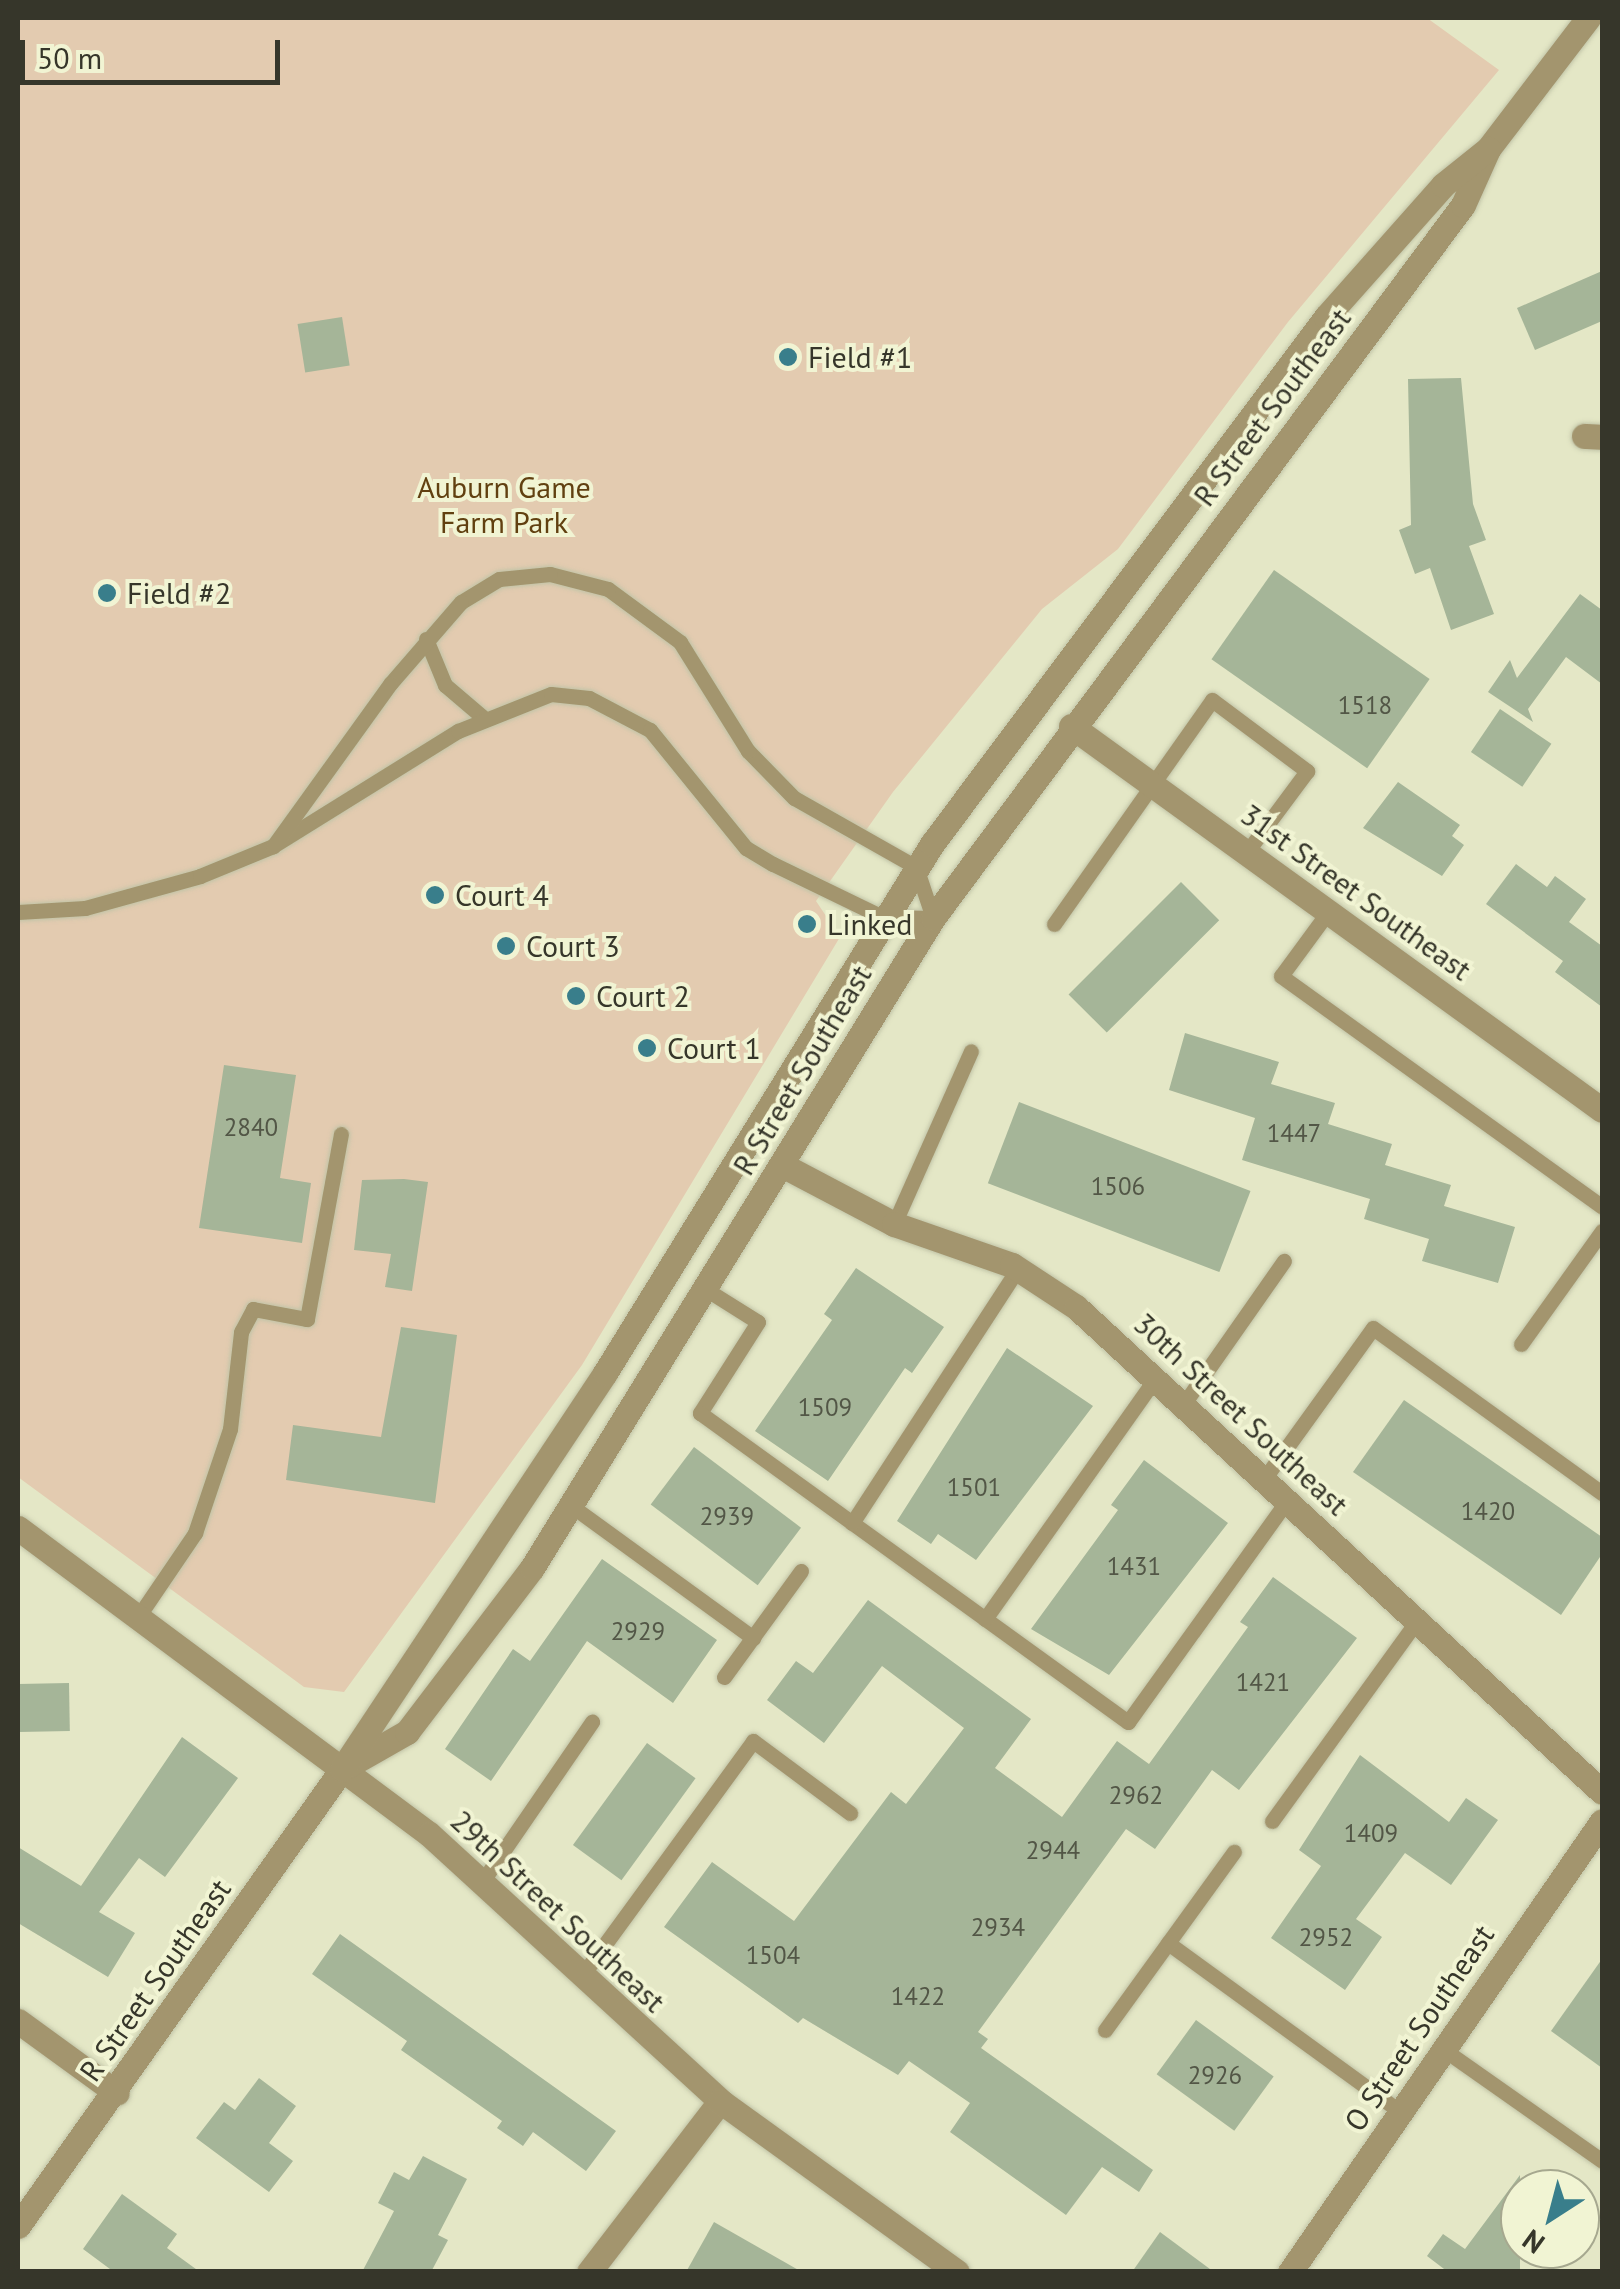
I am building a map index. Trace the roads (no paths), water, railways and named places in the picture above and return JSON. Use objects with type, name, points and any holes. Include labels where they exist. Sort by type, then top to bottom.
[{"type":"street","name":"R Street Southeast","points":[[342,1768],[408,1732],[573,1507],[933,918],[1463,204],[1488,149],[1588,18]]},
{"type":"street","name":"R Street Southeast","points":[[18,2226],[117,2093],[342,1768],[632,1332],[916,867],[1326,317],[1443,184],[1488,149]]},
{"type":"street","name":"31st Street Southeast","points":[[1072,726],[1602,1110]]},
{"type":"street","name":"30th Street Southeast","points":[[782,1165],[894,1224],[1018,1268],[1076,1307],[1602,1792]]},
{"type":"street","name":"29th Street Southeast","points":[[18,1528],[342,1768],[484,1879],[582,1977],[720,2100],[957,2272]]},
{"type":"street","name":"O Street Southeast","points":[[1290,2272],[1440,2047],[1602,1822]]},
{"type":"street","points":[[18,2021],[117,2093]]},
{"type":"street","points":[[589,2272],[720,2100]]},
{"type":"lane","points":[[18,912],[146,894],[273,846],[485,718],[551,694],[617,710],[650,730],[746,848],[882,917],[933,918],[916,867],[794,798],[748,750],[680,642],[608,590],[550,574],[500,579],[478,587],[426,639],[273,846]]},
{"type":"lane","points":[[426,639],[445,686],[485,718]]},
{"type":"lane","points":[[1054,924],[1212,700],[1308,772],[1246,853]]},
{"type":"lane","points":[[1328,912],[1280,976],[1602,1207]]},
{"type":"lane","points":[[894,1224],[971,1052]]},
{"type":"lane","points":[[138,1617],[195,1533],[230,1429],[241,1332],[252,1309],[307,1318],[341,1134]]},
{"type":"lane","points":[[1521,1344],[1602,1231]]},
{"type":"lane","points":[[1184,1405],[1284,1260]]},
{"type":"lane","points":[[852,1523],[1018,1268]]},
{"type":"lane","points":[[707,1290],[758,1322],[700,1413],[1128,1722],[1286,1500]]},
{"type":"lane","points":[[1264,1479],[1372,1328],[1602,1493]]},
{"type":"lane","points":[[985,1619],[1155,1378]]},
{"type":"lane","points":[[573,1507],[753,1638]]},
{"type":"lane","points":[[724,1677],[801,1571]]},
{"type":"lane","points":[[1272,1821],[1418,1622]]},
{"type":"lane","points":[[484,1879],[592,1722]]},
{"type":"lane","points":[[582,1977],[753,1741],[850,1813]]},
{"type":"lane","points":[[1105,2030],[1234,1852]]},
{"type":"lane","points":[[1168,1943],[1400,2111]]},
{"type":"lane","points":[[1440,2047],[1602,2161]]},
{"type":"place","name":"Field #1","points":[[788,357]]},
{"type":"place","name":"Field #2","points":[[107,593]]},
{"type":"place","name":"Court 4","points":[[435,895]]},
{"type":"place","name":"Linked","points":[[807,924]]},
{"type":"place","name":"Court 3","points":[[506,946]]},
{"type":"place","name":"Court 2","points":[[576,996]]},
{"type":"place","name":"Court 1","points":[[647,1048]]},
{"type":"park label","name":"Auburn Game Farm Park","points":[[504,504]]}]
